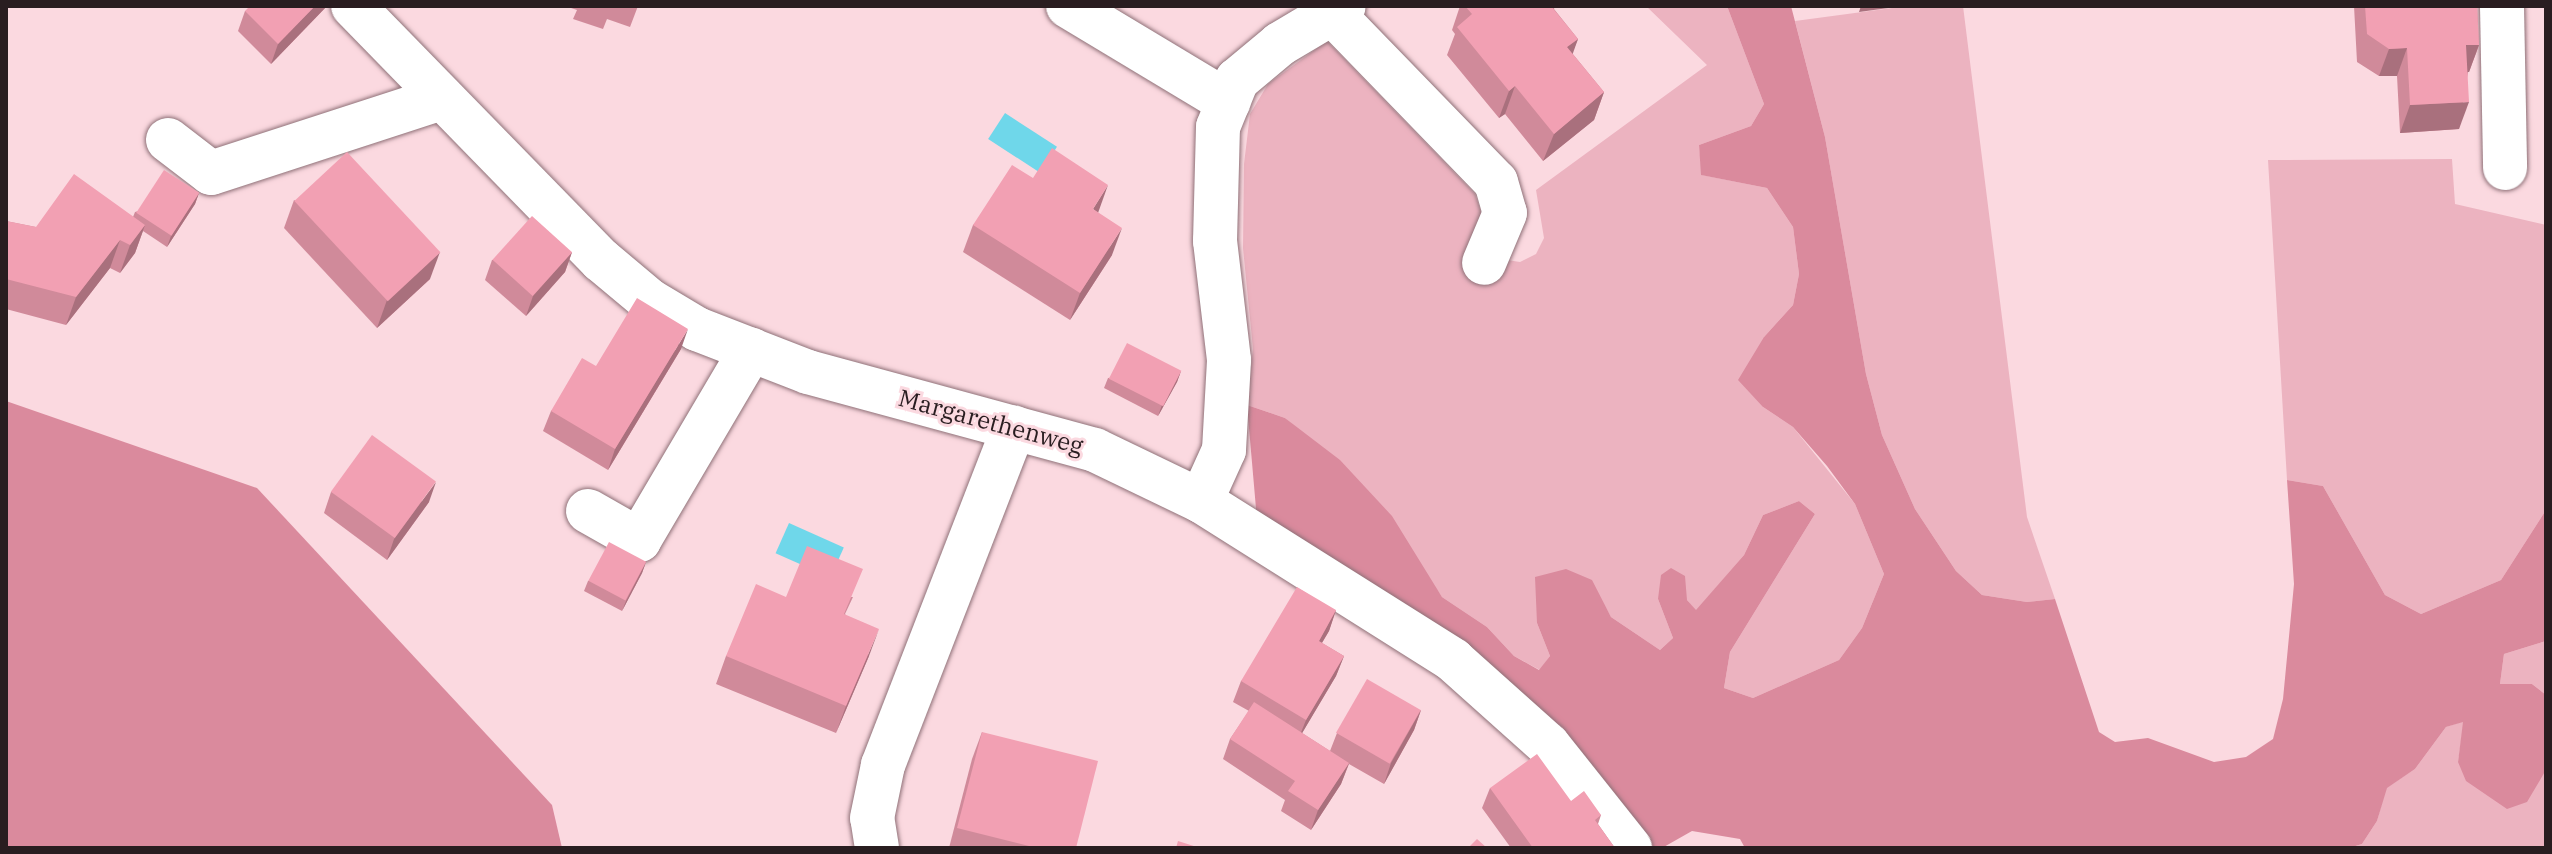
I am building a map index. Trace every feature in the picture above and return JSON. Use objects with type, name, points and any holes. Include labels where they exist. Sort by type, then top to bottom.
[{"type":"street","name":"Margarethenweg","points":[[353,6],[601,260],[650,301],[697,329],[808,372],[1095,450],[1201,501],[1453,660],[1548,745],[1630,848]]},
{"type":"street","points":[[1068,6],[1228,102]]},
{"type":"street","points":[[2502,6],[2505,168]]},
{"type":"street","points":[[1201,501],[1224,450],[1229,360],[1215,241],[1218,127],[1237,80],[1280,44],[1338,10],[1496,182],[1505,213],[1484,263]]},
{"type":"street","points":[[168,140],[211,173],[442,98]]},
{"type":"street","points":[[588,511],[639,540],[751,350]]},
{"type":"street","points":[[877,848],[872,818],[883,765],[1014,428]]},
{"type":"shaded area","points":[[1646,6],[1727,6],[1764,104],[1751,126],[1699,145],[1702,175],[1767,188],[1793,227],[1799,274],[1793,305],[1764,337],[1763,407],[1793,427],[1855,504],[1884,574],[1862,628],[1839,660],[1753,698],[1724,688],[1730,652],[1815,514],[1799,501],[1763,515],[1744,555],[1696,611],[1687,600],[1658,599],[1673,638],[1660,650],[1611,617],[1603,603],[1537,623],[1550,656],[1540,670],[1514,656],[1487,627],[1442,597],[1415,558],[1305,435],[1285,418],[1247,405],[1253,349],[1243,248],[1244,164],[1250,114],[1268,84],[1327,41],[1475,194],[1492,244],[1507,260],[1520,262],[1536,254],[1544,238],[1536,190],[1707,65]]},
{"type":"shaded area","points":[[1727,6],[1791,6],[1825,137],[1866,374],[1882,435],[1915,509],[1956,571],[1982,595],[2027,602],[2055,599],[2099,732],[2115,742],[2148,738],[2214,762],[2246,757],[2273,739],[2283,699],[2294,584],[2287,480],[2323,486],[2385,595],[2421,614],[2501,580],[2546,510],[2546,641],[2504,654],[2500,684],[2532,684],[2546,695],[2546,770],[2527,802],[2507,809],[2466,781],[2458,762],[2463,722],[2446,727],[2415,769],[2387,788],[2377,821],[2362,844],[2349,848],[1745,848],[1740,839],[1692,831],[1662,848],[1630,848],[1548,745],[1257,520],[1247,405],[1285,418],[1340,460],[1392,516],[1442,597],[1487,627],[1514,656],[1539,670],[1550,656],[1537,623],[1535,577],[1566,569],[1592,580],[1611,617],[1660,650],[1673,638],[1658,599],[1661,575],[1671,568],[1685,576],[1687,600],[1696,610],[1744,555],[1763,515],[1799,501],[1815,514],[1730,652],[1724,688],[1753,698],[1839,660],[1862,628],[1884,574],[1855,504],[1827,466],[1793,427],[1763,407],[1738,380],[1764,337],[1793,305],[1799,274],[1793,227],[1767,188],[1701,175],[1699,145],[1751,126],[1764,104]]},
{"type":"shaded area","points":[[1907,6],[1963,6],[2027,517],[2055,599],[2027,602],[1982,595],[1956,571],[1915,509],[1882,435],[1866,374],[1825,137],[1795,21]]},
{"type":"shaded area","points":[[2452,159],[2455,204],[2546,225],[2546,510],[2501,580],[2421,614],[2385,595],[2323,486],[2287,480],[2268,160]]},
{"type":"shaded area","points":[[6,401],[257,488],[552,805],[562,848],[6,848]]},
{"type":"shaded area","points":[[2546,641],[2546,695],[2532,684],[2500,684],[2504,654]]},
{"type":"shaded area","points":[[2464,721],[2458,762],[2542,776],[2546,770],[2546,848],[2349,848],[2362,844],[2377,821],[2386,788],[2415,769],[2446,727]]},
{"type":"water","points":[[1005,113],[1057,147],[1040,173],[988,139]]},
{"type":"water","points":[[789,523],[844,547],[830,578],[776,553]]},
{"type":"building","points":[[250,6],[315,6],[278,44],[245,11]]},
{"type":"building","points":[[1465,6],[1551,6],[1578,39],[1567,47],[1604,92],[1554,134],[1515,86],[1509,91],[1457,27],[1472,14]]},
{"type":"building","points":[[2365,6],[2477,6],[2479,45],[2466,45],[2469,102],[2410,105],[2407,48],[2389,49],[2367,34]]},
{"type":"building","points":[[1052,148],[1108,185],[1093,209],[1122,228],[1080,293],[973,225],[1012,165],[1033,178]]},
{"type":"building","points":[[347,152],[440,252],[388,301],[294,201]]},
{"type":"building","points":[[164,170],[199,193],[171,236],[136,213]]},
{"type":"building","points":[[74,174],[145,225],[130,245],[120,240],[76,297],[6,279],[6,221],[36,227]]},
{"type":"building","points":[[532,216],[572,252],[533,296],[493,260]]},
{"type":"building","points":[[637,298],[688,329],[615,449],[551,411],[582,358],[596,366]]},
{"type":"building","points":[[1127,343],[1181,371],[1163,406],[1109,379]]},
{"type":"building","points":[[372,435],[436,481],[395,538],[331,492]]},
{"type":"building","points":[[609,542],[646,562],[625,601],[588,581]]},
{"type":"building","points":[[807,546],[863,569],[844,614],[879,629],[846,706],[726,656],[756,584],[786,597]]},
{"type":"building","points":[[1297,587],[1336,610],[1319,641],[1344,656],[1306,720],[1241,681]]},
{"type":"building","points":[[1367,679],[1421,710],[1390,764],[1336,733]]},
{"type":"building","points":[[1254,702],[1349,763],[1318,810],[1288,791],[1295,781],[1230,739]]},
{"type":"building","points":[[982,732],[1098,761],[1076,848],[1037,848],[957,828]]},
{"type":"building","points":[[1537,754],[1571,801],[1584,791],[1601,815],[1595,820],[1615,848],[1533,848],[1490,788]]},
{"type":"building","points":[[1477,839],[1487,848],[1468,848]]},
{"type":"building","points":[[1178,841],[1200,848],[1176,848]]}]
